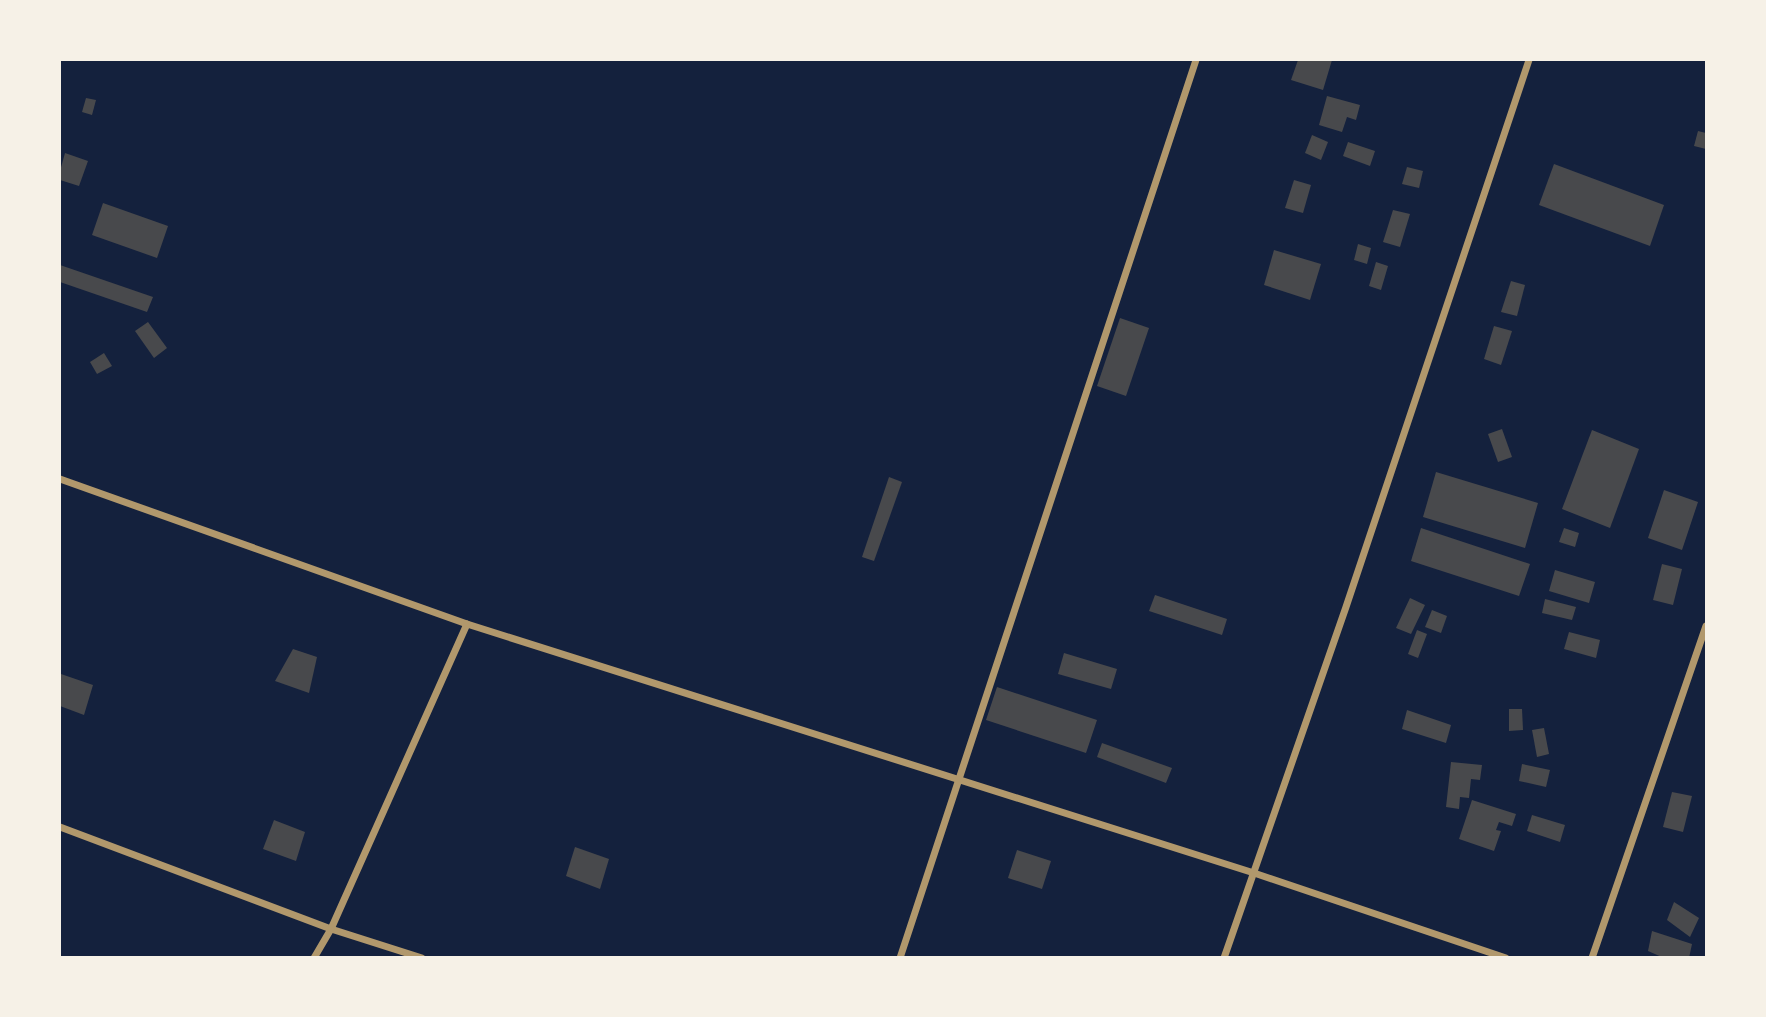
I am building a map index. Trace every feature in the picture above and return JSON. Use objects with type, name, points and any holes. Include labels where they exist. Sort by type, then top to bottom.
[{"type":"street","points":[[900,957],[1196,60]]},
{"type":"street","points":[[1224,957],[1346,607],[1529,60]]},
{"type":"street","points":[[60,479],[467,624],[1254,873],[1506,957]]},
{"type":"street","points":[[314,957],[331,929],[467,624]]},
{"type":"street","points":[[1592,957],[1706,626]]},
{"type":"street","points":[[60,827],[331,929],[422,957]]},
{"type":"building","points":[[1298,60],[1332,60],[1323,90],[1291,80]]},
{"type":"building","points":[[1327,96],[1360,105],[1356,120],[1347,117],[1342,132],[1319,125]]},
{"type":"building","points":[[86,98],[96,100],[92,115],[82,112]]},
{"type":"building","points":[[1698,131],[1706,133],[1706,149],[1694,146]]},
{"type":"building","points":[[1312,135],[1328,142],[1321,160],[1305,153]]},
{"type":"building","points":[[1348,142],[1375,151],[1370,166],[1343,156]]},
{"type":"building","points":[[65,153],[88,161],[79,186],[60,180]]},
{"type":"building","points":[[1554,164],[1664,205],[1650,246],[1539,205]]},
{"type":"building","points":[[1407,167],[1423,171],[1419,188],[1402,184]]},
{"type":"building","points":[[1294,180],[1311,185],[1303,213],[1285,208]]},
{"type":"building","points":[[103,203],[168,226],[157,258],[92,235]]},
{"type":"building","points":[[1393,210],[1410,214],[1400,247],[1383,242]]},
{"type":"building","points":[[1358,244],[1371,248],[1367,264],[1354,260]]},
{"type":"building","points":[[1274,250],[1321,264],[1310,300],[1264,285]]},
{"type":"building","points":[[1376,262],[1388,266],[1381,290],[1369,286]]},
{"type":"building","points":[[60,265],[153,297],[147,312],[60,282]]},
{"type":"building","points":[[1511,281],[1525,285],[1517,316],[1501,312]]},
{"type":"building","points":[[1120,318],[1149,328],[1126,396],[1097,386]]},
{"type":"building","points":[[148,322],[167,348],[154,358],[135,331]]},
{"type":"building","points":[[1494,326],[1512,331],[1501,365],[1484,359]]},
{"type":"building","points":[[104,353],[112,366],[97,374],[90,362]]},
{"type":"building","points":[[1502,429],[1512,457],[1498,462],[1488,434]]},
{"type":"building","points":[[1592,430],[1639,449],[1610,528],[1562,509]]},
{"type":"building","points":[[1436,472],[1538,503],[1525,548],[1423,517]]},
{"type":"building","points":[[889,477],[902,482],[874,561],[862,557]]},
{"type":"building","points":[[1664,490],[1698,502],[1682,550],[1648,538]]},
{"type":"building","points":[[1421,528],[1530,564],[1519,596],[1411,561]]},
{"type":"building","points":[[1564,528],[1579,533],[1575,547],[1559,542]]},
{"type":"building","points":[[1662,564],[1682,569],[1673,605],[1653,600]]},
{"type":"building","points":[[1555,570],[1595,582],[1589,603],[1549,591]]},
{"type":"building","points":[[1155,595],[1227,619],[1222,635],[1149,611]]},
{"type":"building","points":[[1410,598],[1425,605],[1411,634],[1396,628]]},
{"type":"building","points":[[1545,599],[1576,607],[1572,620],[1542,613]]},
{"type":"building","points":[[1432,610],[1447,616],[1441,633],[1425,627]]},
{"type":"building","points":[[1417,630],[1427,634],[1418,658],[1408,654]]},
{"type":"building","points":[[1569,632],[1600,640],[1596,658],[1564,649]]},
{"type":"building","points":[[293,649],[317,657],[309,693],[275,681]]},
{"type":"building","points":[[1064,653],[1117,669],[1111,689],[1058,674]]},
{"type":"building","points":[[61,674],[93,685],[84,715],[60,706]]},
{"type":"building","points":[[997,687],[1097,720],[1086,753],[986,720]]},
{"type":"building","points":[[1509,709],[1522,709],[1523,730],[1509,731]]},
{"type":"building","points":[[1407,710],[1451,725],[1446,743],[1402,729]]},
{"type":"building","points":[[1544,728],[1549,754],[1537,757],[1532,730]]},
{"type":"building","points":[[1102,743],[1172,768],[1166,783],[1097,757]]},
{"type":"building","points":[[1451,762],[1482,765],[1480,780],[1471,779],[1469,798],[1460,797],[1459,809],[1446,807]]},
{"type":"building","points":[[1522,764],[1550,770],[1546,787],[1519,781]]},
{"type":"building","points":[[1672,792],[1692,796],[1683,832],[1663,827]]},
{"type":"building","points":[[1472,800],[1516,814],[1512,826],[1499,822],[1496,830],[1501,831],[1494,851],[1459,839]]},
{"type":"building","points":[[1532,815],[1565,825],[1560,842],[1527,831]]},
{"type":"building","points":[[274,820],[305,832],[296,861],[263,849]]},
{"type":"building","points":[[575,847],[609,859],[600,889],[566,876]]},
{"type":"building","points":[[1017,850],[1051,861],[1042,889],[1008,878]]},
{"type":"building","points":[[1674,902],[1699,918],[1690,937],[1667,920]]},
{"type":"building","points":[[1652,931],[1692,944],[1689,958],[1664,958],[1648,951]]}]
